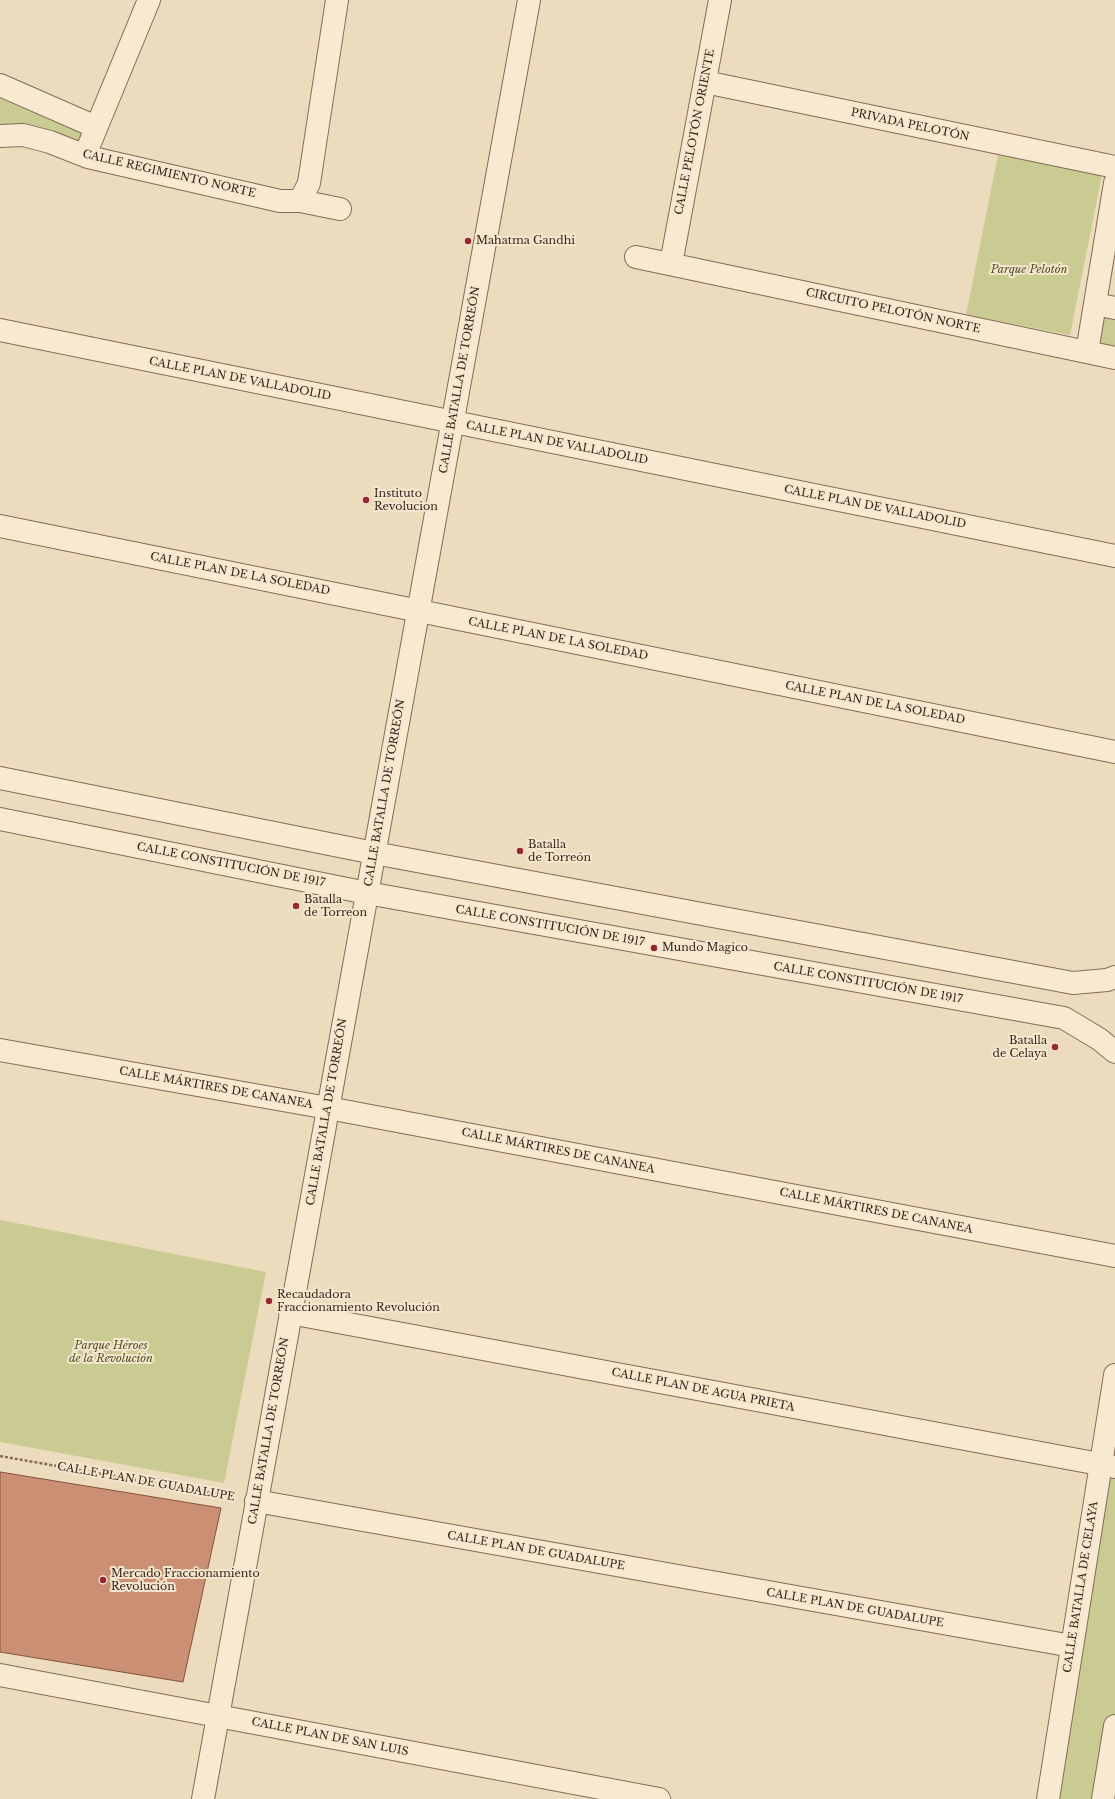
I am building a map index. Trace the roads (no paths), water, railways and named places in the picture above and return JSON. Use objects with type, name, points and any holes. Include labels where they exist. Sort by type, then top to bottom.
[{"type":"street","points":[[85,155],[149,0]]},
{"type":"street","points":[[300,201],[309,183],[337,0]]},
{"type":"street","name":"CALLE BATALLA DE TORREÓN","points":[[203,1799],[529,0]]},
{"type":"street","name":"CALLE PELOTÓN ORIENTE","points":[[671,264],[720,0]]},
{"type":"street","name":"PRIVADA PELOTÓN","points":[[705,82],[1115,167]]},
{"type":"street","points":[[0,85],[96,127]]},
{"type":"street","name":"CALLE REGIMIENTO NORTE","points":[[0,136],[23,135],[50,142],[85,155],[280,200],[300,201],[340,209]]},
{"type":"street","points":[[1087,352],[1105,306],[1115,183]]},
{"type":"street","name":"CIRCUITO PELOTÓN NORTE","points":[[636,257],[1115,358]]},
{"type":"street","name":"CALLE PLAN DE VALLADOLID","points":[[0,330],[1115,556]]},
{"type":"street","name":"CALLE PLAN DE LA SOLEDAD","points":[[0,526],[1115,752]]},
{"type":"street","points":[[0,778],[374,853],[1073,983],[1107,980],[1115,977]]},
{"type":"street","name":"CALLE CONSTITUCIÓN DE 1917","points":[[0,819],[367,893],[1064,1018],[1099,1039],[1115,1052]]},
{"type":"street","name":"CALLE MÁRTIRES DE CANANEA","points":[[0,1050],[328,1108],[1115,1256]]},
{"type":"street","name":"CALLE PLAN DE AGUA PRIETA","points":[[290,1313],[1108,1466]]},
{"type":"street","name":"CALLE BATALLA DE CELAYA","points":[[1048,1799],[1072,1646],[1108,1466],[1115,1374]]},
{"type":"street","name":"CALLE PLAN DE GUADALUPE","points":[[256,1501],[1072,1646]]},
{"type":"street","name":"CALLE PLAN DE SAN LUIS","points":[[0,1675],[659,1799]]},
{"type":"street","points":[[1103,1799],[1115,1726]]},
{"type":"place","name":"Mahatma Gandhi","points":[[468,241]]},
{"type":"place","name":"Instituto Revolucion","points":[[366,500]]},
{"type":"place","name":"Batalla de Torreón","points":[[520,851]]},
{"type":"place","name":"Batalla de Torreon","points":[[296,906]]},
{"type":"place","name":"Mundo Magico","points":[[654,948]]},
{"type":"place","name":"Batalla de Celaya","points":[[1055,1047]]},
{"type":"place","name":"Recaudadora Fraccionamiento Revolución","points":[[269,1301]]},
{"type":"place","name":"Mercado Fraccionamiento Revolución","points":[[103,1580]]},
{"type":"park label","name":"Parque Pelotón","points":[[1029,270]]},
{"type":"park label","name":"Parque Héroes de la Revolución","points":[[111,1352]]}]
